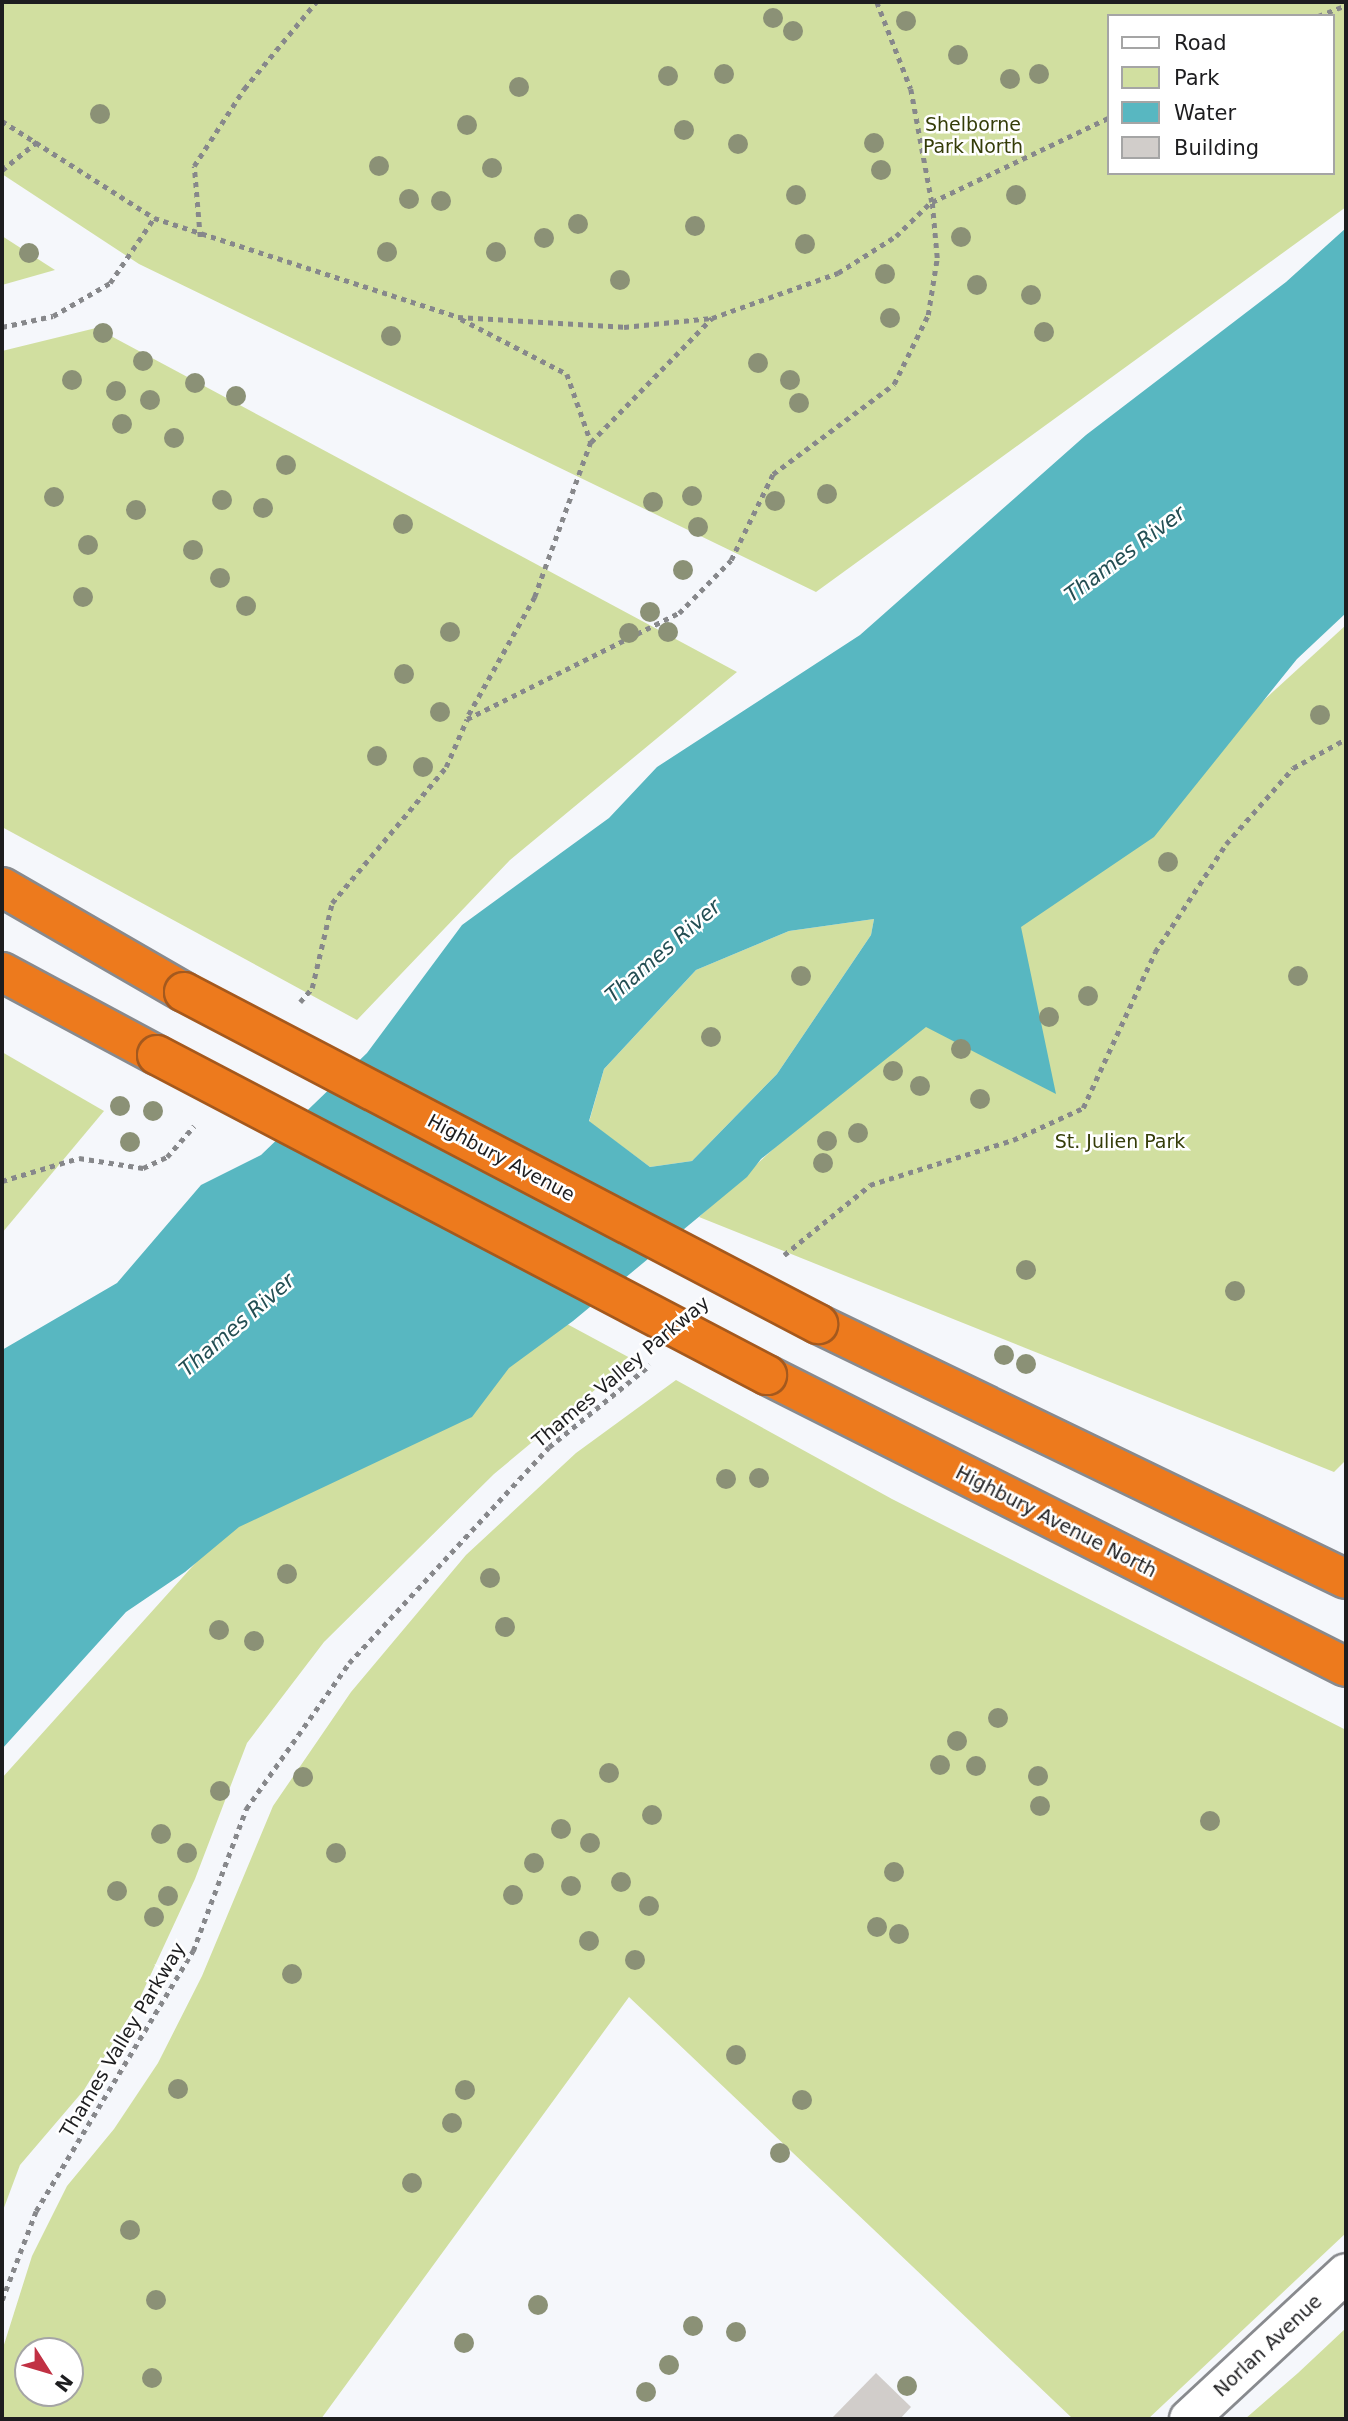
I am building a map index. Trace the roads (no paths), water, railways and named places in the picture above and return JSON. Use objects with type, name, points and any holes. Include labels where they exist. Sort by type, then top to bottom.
[{"type":"highway","name":"Highbury Avenue","points":[[2,887],[184,992],[818,1324],[1346,1579]]},
{"type":"highway","name":"Highbury Avenue North","points":[[2,972],[767,1375],[1346,1667]]},
{"type":"street","name":"Norlan Avenue","points":[[1189,2419],[1346,2273]]},
{"type":"water","name":"Thames River","points":[[1346,228],[1346,613],[1297,659],[1154,837],[1021,927],[1056,1094],[926,1027],[761,1159],[747,1177],[573,1321],[509,1368],[472,1417],[239,1527],[185,1572],[126,1612],[2,1749],[2,1350],[117,1283],[201,1185],[261,1155],[367,1053],[462,925],[609,818],[657,767],[860,635],[1086,435],[1286,282]],"holes":[[[874,919],[871,935],[777,1074],[692,1161],[650,1167],[589,1121],[604,1069],[696,970],[789,931]]]},
{"type":"park label","name":"Shelborne Park North","points":[[973,136]]},
{"type":"park label","name":"St. Julien Park","points":[[1120,1142]]}]
